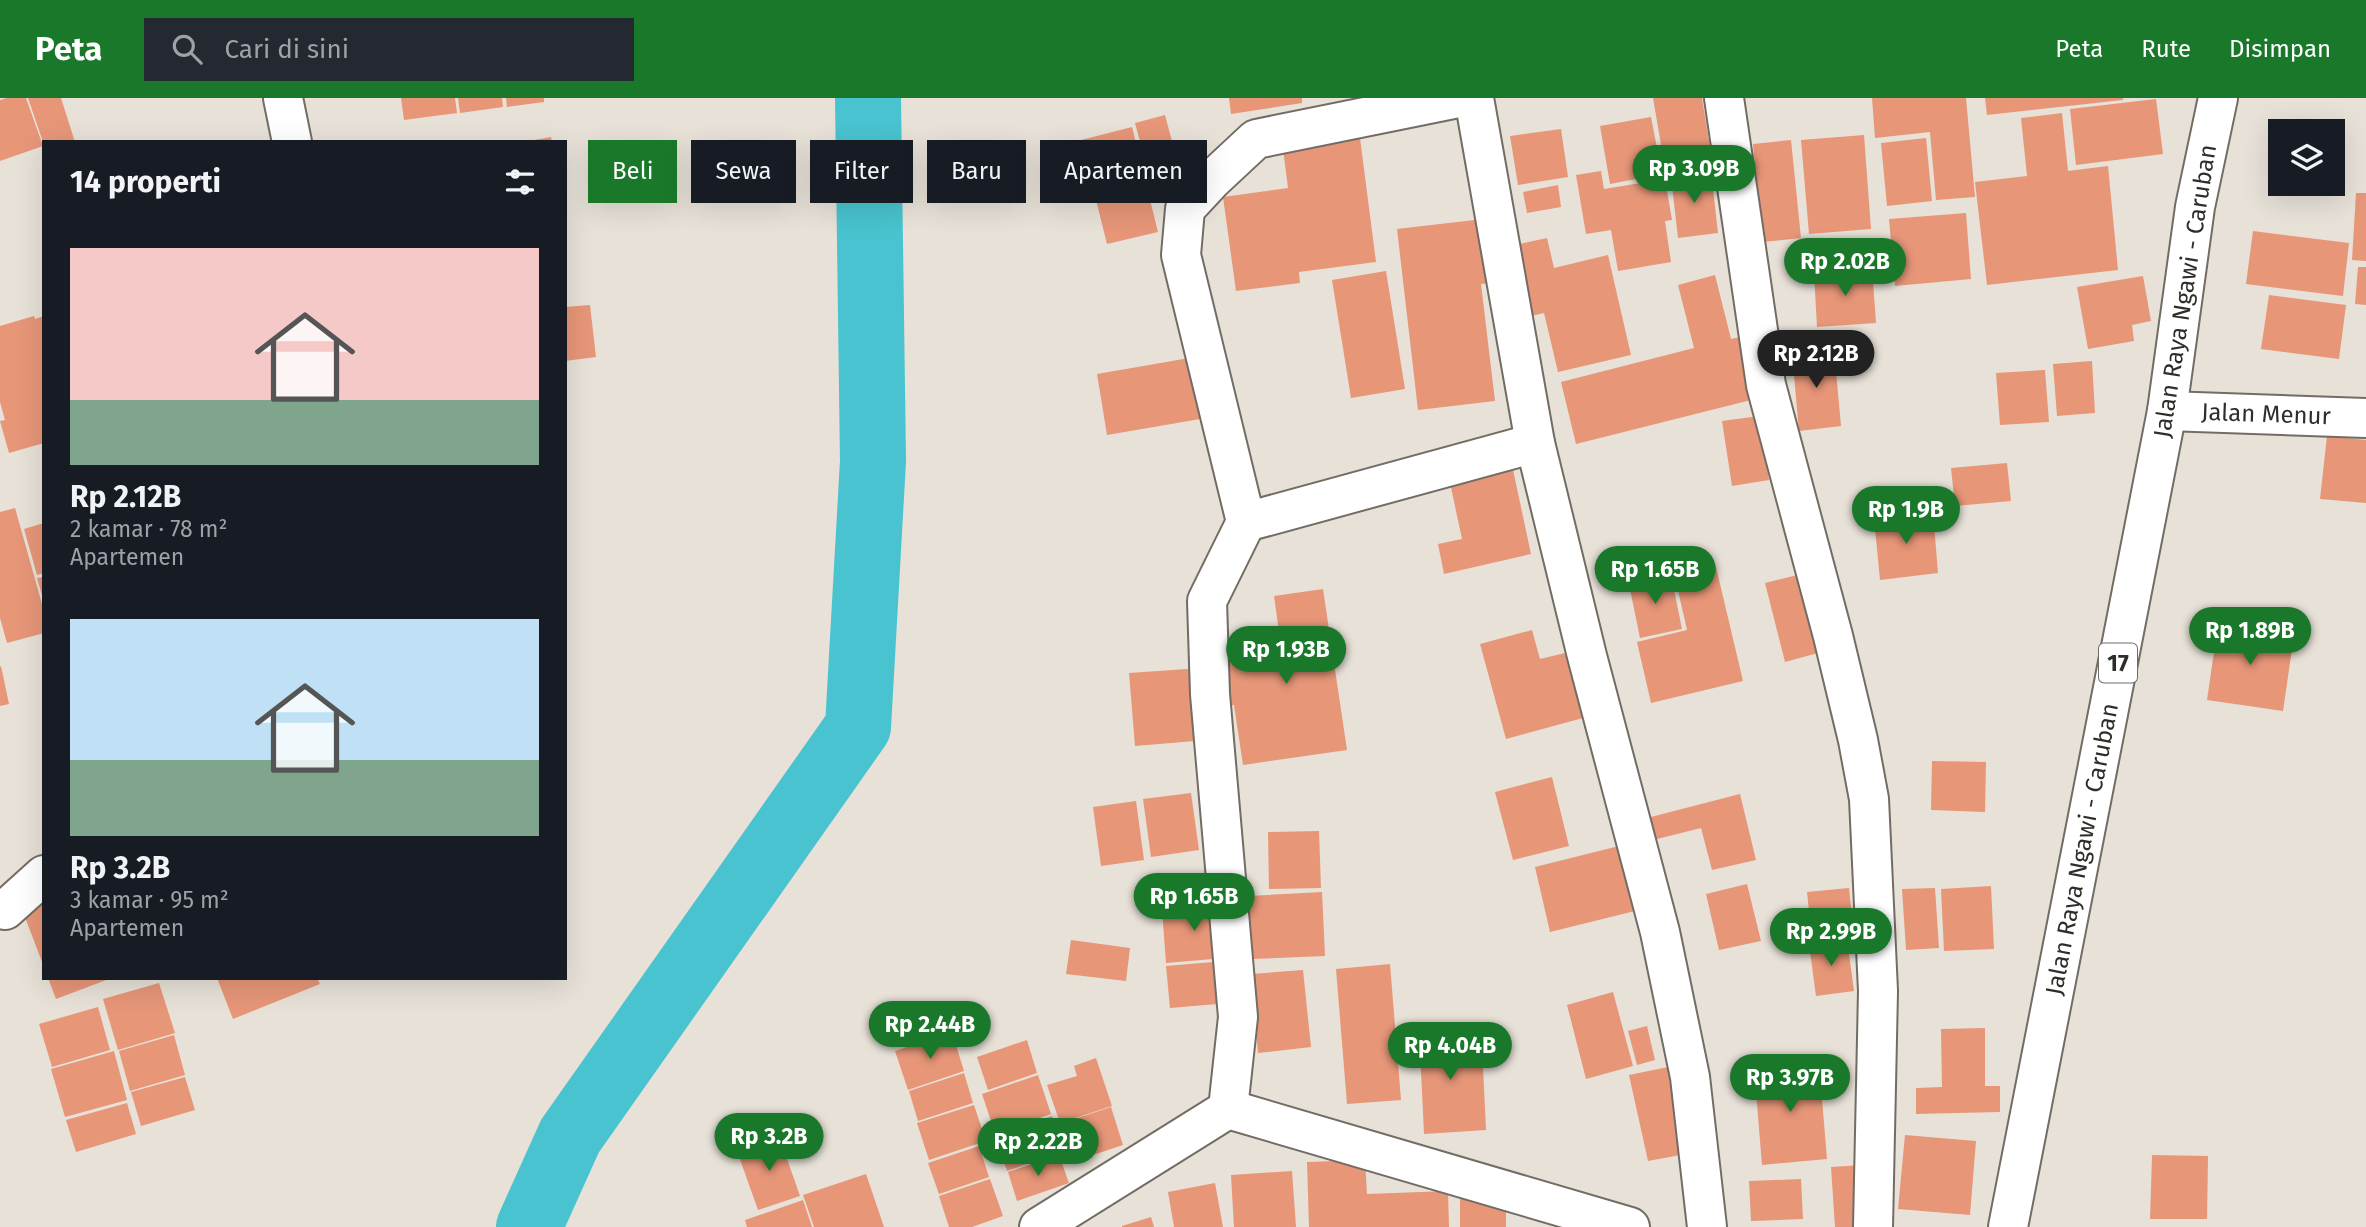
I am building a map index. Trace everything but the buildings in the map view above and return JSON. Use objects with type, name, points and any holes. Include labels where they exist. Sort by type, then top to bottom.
[{"type":"main road","points":[[284,98],[292,140]]},
{"type":"main road","points":[[1228,1110],[1238,1017],[1210,694],[1207,601],[1246,522],[1181,255],[1185,209],[1256,139],[1459,98]]},
{"type":"main road","points":[[1474,98],[1535,443],[1587,656],[1661,932],[1690,1077],[1707,1227]]},
{"type":"main road","points":[[1724,98],[1766,385],[1833,636],[1869,799],[1878,991],[1872,1227]]},
{"type":"main road","name":"Jalan Raya Ngawi - Caruban","points":[[2008,1227],[2167,411],[2194,207],[2218,98]]},
{"type":"main road","name":"Jalan Menur","points":[[2167,411],[2366,418]]},
{"type":"main road","points":[[1246,522],[1535,443]]},
{"type":"main road","points":[[5,911],[42,877]]},
{"type":"main road","points":[[1039,1227],[1228,1110],[1630,1227]]},
{"type":"waterway","points":[[529,1227],[570,1136],[858,727],[873,461],[868,98]]}]
